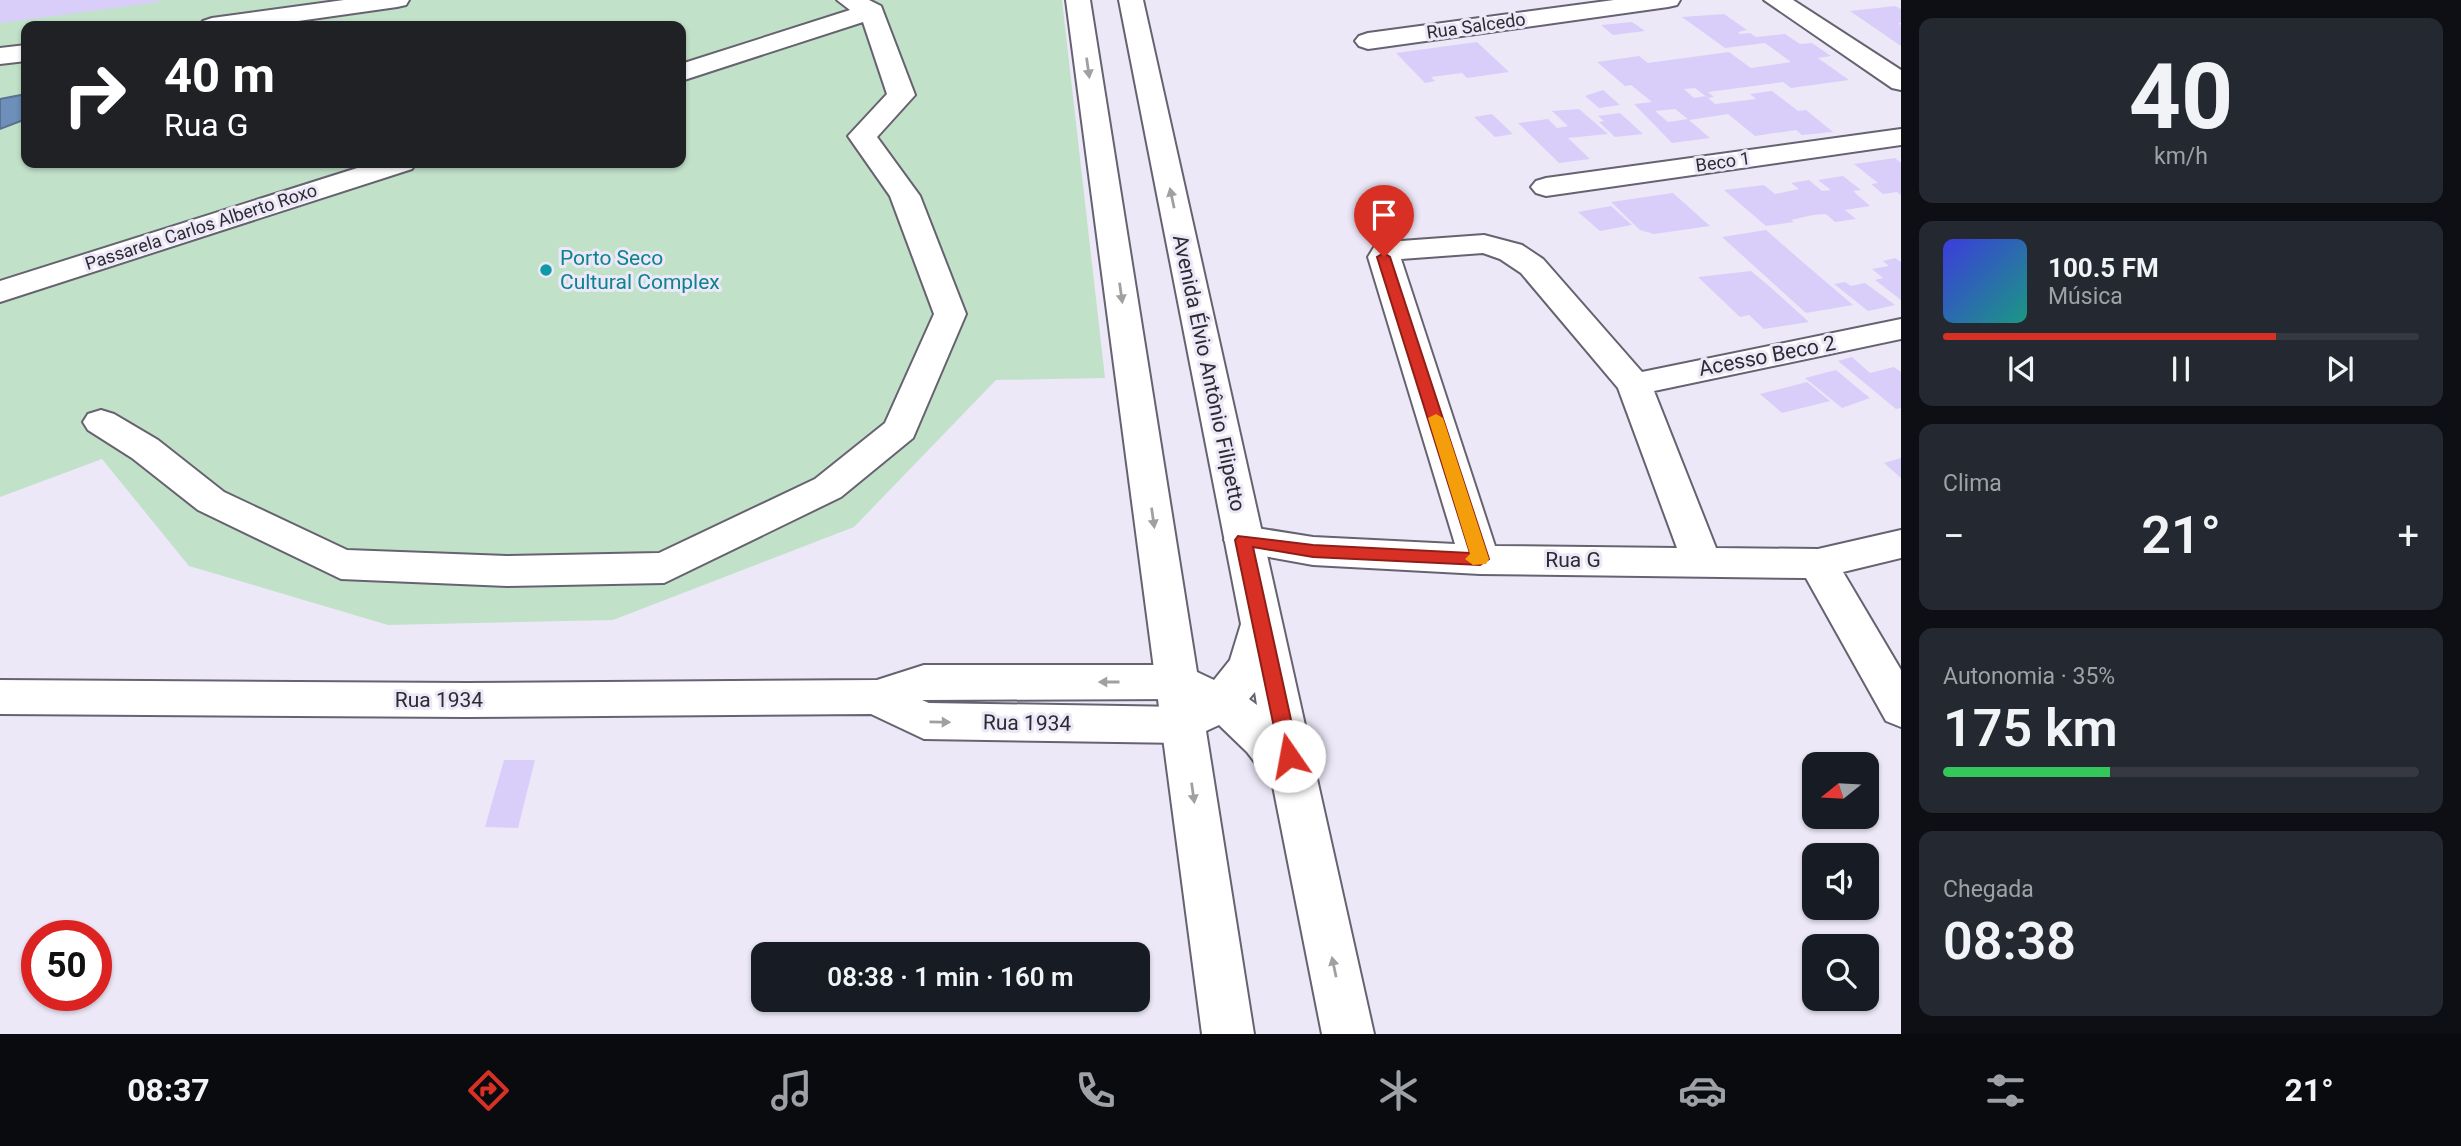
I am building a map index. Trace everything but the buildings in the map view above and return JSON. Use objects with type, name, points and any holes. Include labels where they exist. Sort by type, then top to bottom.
[{"type":"street","points":[[238,21],[321,5],[397,0]]},
{"type":"street","points":[[1078,0],[1193,703],[1228,1034]]},
{"type":"street","name":"Avenida Élvio Antônio Filipetto","points":[[1131,0],[1348,1034]]},
{"type":"street","points":[[1476,0],[1502,23]]},
{"type":"street","name":"Rua Salcedo","points":[[1368,41],[1668,0]]},
{"type":"street","points":[[1776,0],[1901,82]]},
{"type":"street","points":[[101,422],[145,449],[211,501],[341,564],[507,571],[664,568],[828,488],[900,430],[950,314],[905,196],[862,136],[901,94],[861,6],[686,71]]},
{"type":"street","points":[[0,56],[21,53]]},
{"type":"street","name":"Beco 1","points":[[1546,187],[1901,137]]},
{"type":"street","name":"Passarela Carlos Alberto Roxo","points":[[0,292],[386,168]]},
{"type":"street","points":[[1480,559],[1384,257],[1387,251],[1484,244],[1511,252],[1532,266],[1634,385],[1701,560]]},
{"type":"street","name":"Acesso Beco 2","points":[[1634,385],[1736,361],[1901,329]]},
{"type":"street","name":"Rua G","points":[[1244,540],[1313,551],[1480,559],[1701,560],[1818,564],[1901,544]]},
{"type":"street","points":[[1818,564],[1901,709]]},
{"type":"street","points":[[1193,703],[1241,679],[1255,657],[1262,624]]},
{"type":"street","name":"Rua 1934","points":[[0,696],[453,700],[877,697],[924,721],[1193,703]]},
{"type":"street","points":[[1193,703],[1256,729],[1295,782]]},
{"type":"green space","name":"Porto Seco Cultural Complex","points":[[0,0],[1062,0],[1105,378],[996,380],[854,527],[613,620],[388,625],[189,566],[102,459],[0,497]]},
{"type":"water","points":[[21,95],[21,121],[0,129],[0,99]]},
{"type":"slow traffic","points":[[1436,418],[1480,559],[1473,559]]},
{"type":"place","name":"Porto Seco Cultural Complex","points":[[546,270]]},
{"type":"route","points":[[1289,756],[1244,540],[1313,551],[1480,559],[1384,257]]}]
